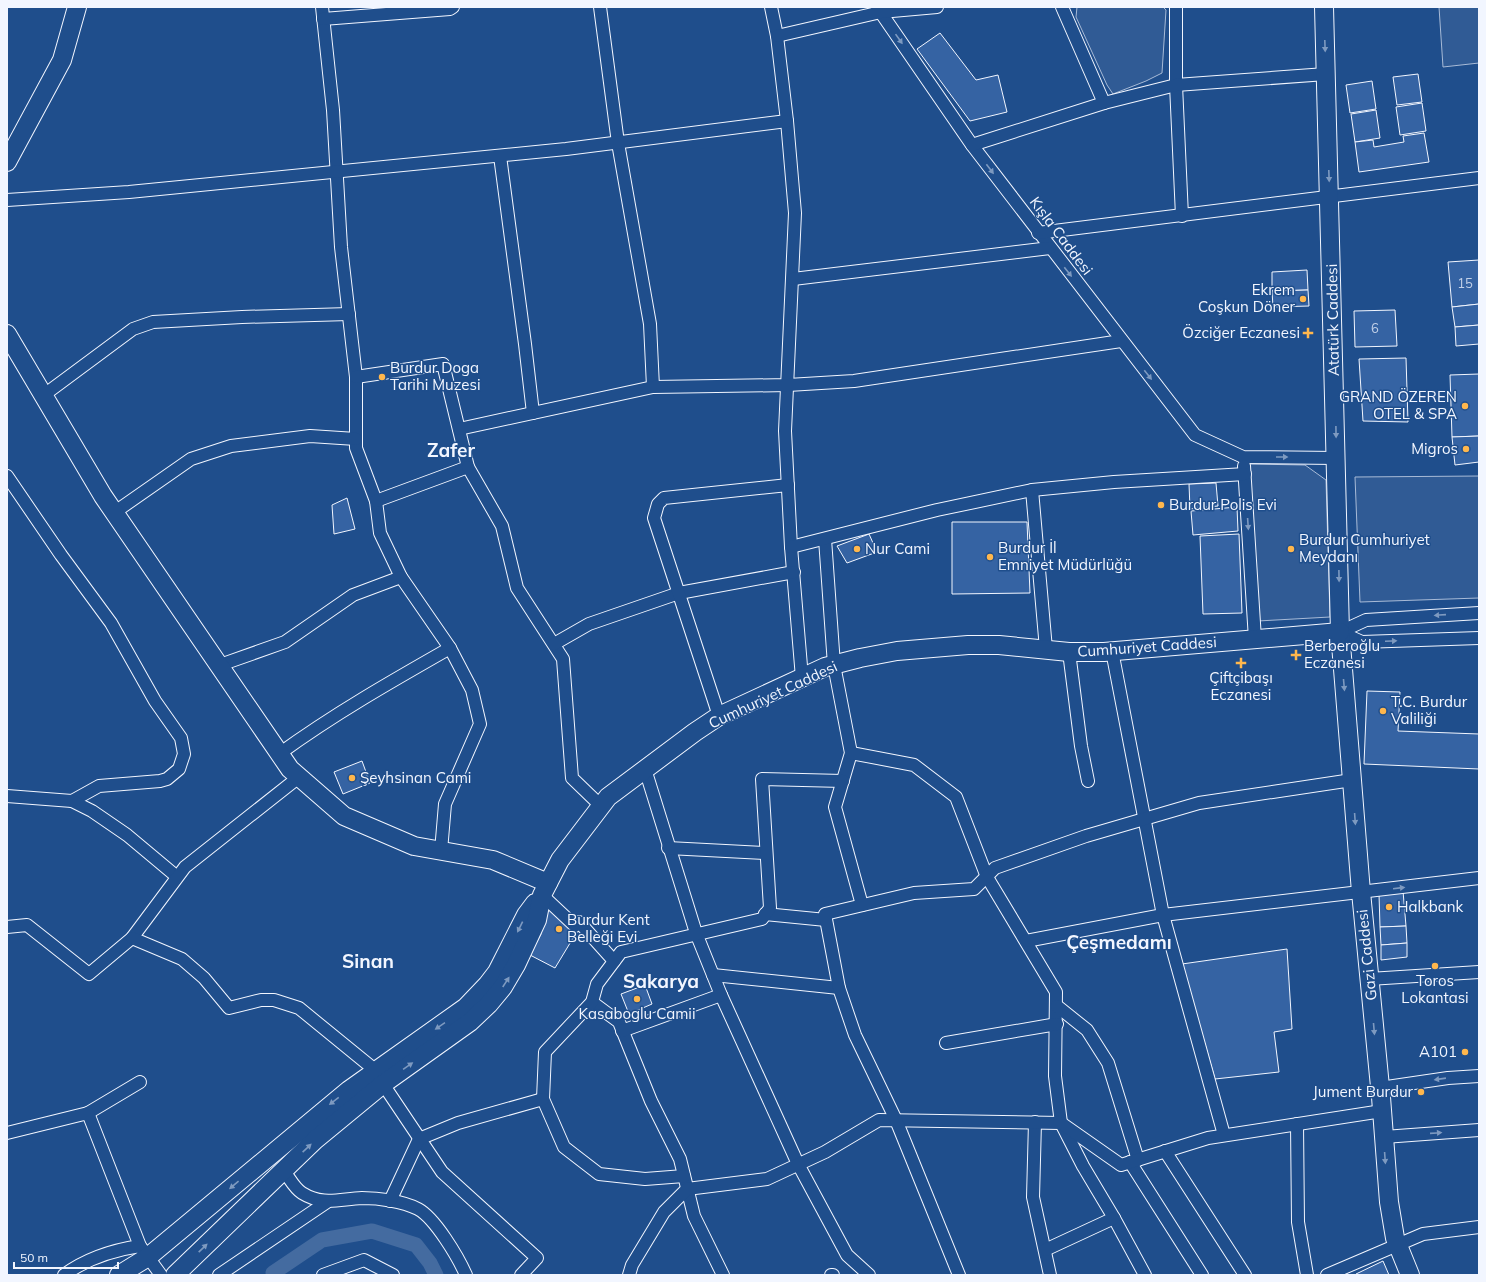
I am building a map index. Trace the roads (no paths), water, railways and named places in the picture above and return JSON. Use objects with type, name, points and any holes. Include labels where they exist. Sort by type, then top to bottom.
[{"type":"main road","points":[[7,162],[62,60],[77,7]]},
{"type":"main road","name":"Atatürk Caddesi","points":[[1324,7],[1340,632]]},
{"type":"main road","points":[[7,334],[115,512],[290,770],[344,816],[414,846],[493,860],[545,889]]},
{"type":"main road","name":"Cumhuriyet Caddesi","points":[[379,1077],[470,1022],[489,1004],[503,987],[516,965],[537,920],[545,889],[560,860],[608,797],[695,732],[719,716],[834,665],[860,658],[934,647],[999,645],[1069,652],[1112,651],[1340,632]]},
{"type":"main road","name":"Gazi Caddesi","points":[[1340,632],[1361,892],[1380,1088],[1389,1202],[1397,1244],[1410,1275]]},
{"type":"main road","points":[[175,1275],[379,1077]]},
{"type":"main road","points":[[119,1275],[144,1251],[323,1110],[379,1077]]},
{"type":"street","points":[[441,851],[445,804],[480,724],[472,690],[450,648],[401,578],[380,533],[376,501],[356,448],[356,377],[341,247],[334,110],[322,13],[450,9],[452,7]]},
{"type":"street","points":[[600,7],[618,143],[650,324],[653,387]]},
{"type":"street","points":[[771,7],[777,36],[788,121],[795,213],[785,431],[791,547],[802,678]]},
{"type":"street","points":[[777,36],[879,10],[937,7]]},
{"type":"street","points":[[1062,7],[1104,103]]},
{"type":"street","points":[[1176,7],[1176,85],[1182,216]]},
{"type":"street","name":"Kışla Caddesi","points":[[879,10],[972,145],[1121,341],[1195,435],[1243,457]]},
{"type":"street","points":[[972,145],[1104,103],[1176,85],[1326,74]]},
{"type":"street","points":[[7,200],[129,192],[500,156],[618,143],[788,121]]},
{"type":"street","points":[[500,156],[533,413]]},
{"type":"street","points":[[1038,233],[1330,198],[1479,178]]},
{"type":"street","points":[[793,279],[1050,248]]},
{"type":"street","points":[[44,395],[133,329],[153,322],[242,317],[349,314]]},
{"type":"street","points":[[459,429],[653,387],[788,385],[854,381],[1121,341]]},
{"type":"street","points":[[356,377],[443,364],[468,467],[502,526],[517,588],[564,659],[572,778],[601,806]]},
{"type":"street","points":[[115,512],[191,459],[231,446],[310,436],[356,439]]},
{"type":"street","points":[[1255,639],[1243,457],[1336,458]]},
{"type":"street","points":[[376,501],[468,467]]},
{"type":"street","points":[[791,547],[937,510],[1032,490],[1114,482],[1245,474]]},
{"type":"street","points":[[7,476],[61,555],[111,623],[155,701],[181,738],[184,746],[184,754],[179,769],[167,779],[160,782],[99,786],[72,801]]},
{"type":"street","points":[[719,716],[654,518],[655,510],[664,498],[788,485]]},
{"type":"street","points":[[1032,490],[1046,649]]},
{"type":"street","points":[[825,539],[834,665],[852,753],[835,807],[862,905]]},
{"type":"street","points":[[554,644],[589,624],[679,593],[794,572]]},
{"type":"street","points":[[220,665],[285,642],[353,595],[401,578]]},
{"type":"street","points":[[1340,632],[1366,620],[1479,613]]},
{"type":"street","points":[[1340,632],[1362,642],[1479,638]]},
{"type":"street","points":[[279,754],[309,732],[368,694],[450,648]]},
{"type":"street","points":[[1112,651],[1163,915],[1224,1135]]},
{"type":"street","points":[[1069,652],[1081,746],[1088,781]]},
{"type":"street","points":[[852,753],[914,765],[956,797],[987,877],[1056,992],[1055,1076],[1061,1123],[1083,1166],[1114,1218],[1145,1275]]},
{"type":"street","points":[[645,769],[668,848],[696,933],[721,994],[798,1164],[847,1255],[869,1275]]},
{"type":"street","points":[[7,928],[27,925],[89,974],[132,938],[176,876],[185,867],[299,778]]},
{"type":"street","points":[[684,1176],[646,1179],[599,1174],[564,1147],[543,1099],[546,1052],[592,1002],[597,984],[621,952],[696,933],[762,919],[770,908],[762,779],[843,781]]},
{"type":"street","points":[[959,1275],[896,1120],[855,1035],[839,988],[825,914],[914,893],[974,889],[995,868],[1086,836],[1199,803],[1352,780]]},
{"type":"street","points":[[7,796],[72,801],[92,811],[127,835],[176,876]]},
{"type":"street","points":[[668,848],[766,853]]},
{"type":"street","points":[[1026,942],[1163,915],[1479,878]]},
{"type":"street","points":[[545,889],[575,926],[579,922],[614,961]]},
{"type":"street","points":[[765,914],[826,920]]},
{"type":"street","points":[[132,938],[182,959],[204,978],[229,1008],[261,1000],[274,1000],[299,1008],[379,1077],[442,1172],[537,1258],[521,1275]]},
{"type":"street","points":[[1369,979],[1479,972]]},
{"type":"street","points":[[713,975],[839,988]]},
{"type":"street","points":[[622,1031],[721,994]]},
{"type":"street","points":[[592,1002],[619,1022],[651,1101],[680,1160],[694,1216],[723,1275]]},
{"type":"street","points":[[1057,1006],[1087,1030],[1108,1063],[1134,1161],[1202,1275]]},
{"type":"street","points":[[946,1043],[1056,1024]]},
{"type":"street","points":[[1380,1088],[1448,1078],[1479,1076]]},
{"type":"street","points":[[7,1133],[88,1113],[140,1082]]},
{"type":"street","points":[[390,1201],[419,1139],[458,1123],[543,1099]]},
{"type":"street","points":[[629,1275],[632,1265],[664,1212],[687,1189],[767,1179],[825,1152],[879,1120],[1061,1123],[1121,1165],[1208,1138],[1382,1111]]},
{"type":"street","points":[[88,1113],[144,1251],[161,1275]]},
{"type":"street","points":[[1035,1122],[1033,1197],[1050,1275]]},
{"type":"street","points":[[1297,1124],[1298,1222],[1307,1275]]},
{"type":"street","points":[[1384,1137],[1479,1130]]},
{"type":"street","points":[[1165,1151],[1246,1275]]},
{"type":"street","points":[[283,1170],[302,1193],[327,1202],[362,1198],[390,1201],[419,1210],[444,1235],[466,1275]]},
{"type":"street","points":[[218,1275],[327,1202]]},
{"type":"street","points":[[1045,1250],[1114,1218]]},
{"type":"street","points":[[1327,1275],[1423,1234],[1479,1227]]},
{"type":"street","points":[[70,1273],[120,1248],[144,1251]]},
{"type":"street","points":[[323,1275],[364,1260],[393,1275]]},
{"type":"waterway","points":[[273,1273],[322,1240],[372,1231],[416,1245],[430,1263],[436,1275]]},
{"type":"place","name":"Ekrem Coşkun Döner","points":[[1303,299]]},
{"type":"place","name":"Özciğer Eczanesi","points":[[1308,333]]},
{"type":"place","name":"Burdur Doga Tarihi Muzesi","points":[[382,377]]},
{"type":"place","name":"GRAND ÖZEREN OTEL & SPA","points":[[1465,406]]},
{"type":"place","name":"Migros","points":[[1466,449]]},
{"type":"place","name":"Burdur Polis Evi","points":[[1161,505]]},
{"type":"place","name":"Nur Cami","points":[[857,549]]},
{"type":"place","name":"Burdur Cumhuriyet Meydanı","points":[[1291,549]]},
{"type":"place","name":"Burdur İl Emniyet Müdürlüğü","points":[[990,557]]},
{"type":"place","name":"Berberoğlu Eczanesi","points":[[1296,655]]},
{"type":"place","name":"Çiftçibaşı Eczanesi","points":[[1241,663]]},
{"type":"place","name":"T.C. Burdur Valiliği","points":[[1383,711]]},
{"type":"place","name":"Şeyhsinan Cami","points":[[352,778]]},
{"type":"place","name":"Halkbank","points":[[1389,907]]},
{"type":"place","name":"Burdur Kent Belleği Evi","points":[[559,929]]},
{"type":"place","name":"Toros Lokantasi","points":[[1435,966]]},
{"type":"place","name":"Kasaboglu Camii","points":[[637,999]]},
{"type":"place","name":"A101","points":[[1465,1052]]},
{"type":"place","name":"Jument Burdur","points":[[1421,1092]]},
{"type":"district","name":"Zafer","points":[[451,450]]},
{"type":"district","name":"Çeşmedamı","points":[[1119,942]]},
{"type":"district","name":"Sinan","points":[[368,961]]},
{"type":"district","name":"Sakarya","points":[[661,981]]}]
